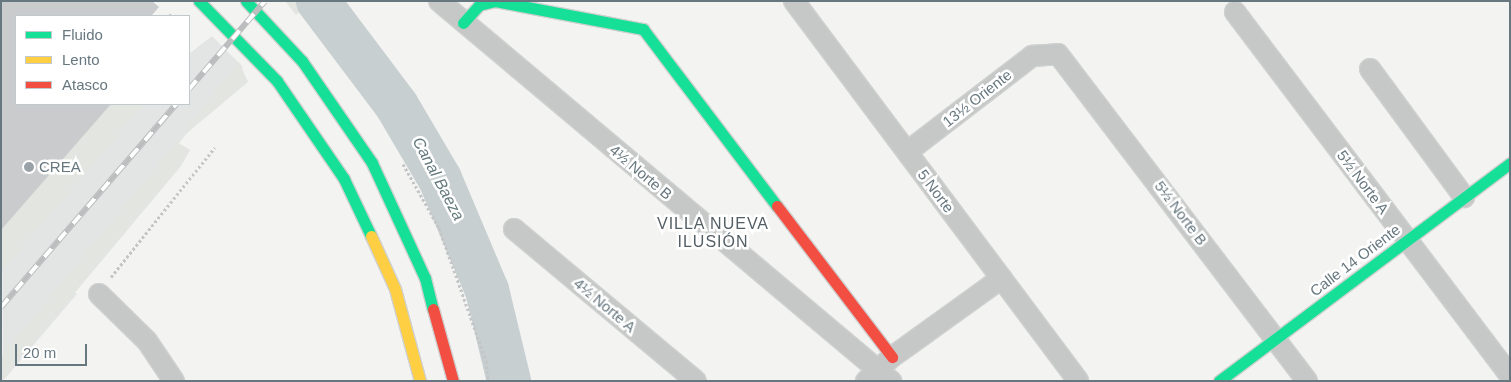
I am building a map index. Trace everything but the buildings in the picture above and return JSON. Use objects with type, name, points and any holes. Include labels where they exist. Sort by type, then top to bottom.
[{"type":"street","points":[[198,1],[277,81],[344,179],[395,289],[420,381]]},
{"type":"street","points":[[246,1],[302,61],[372,163],[425,278],[453,381]]},
{"type":"street","name":"4½ Norte B","points":[[439,1],[881,372]]},
{"type":"street","points":[[463,23],[479,5],[495,1],[643,29],[881,372],[1002,278]]},
{"type":"street","name":"5 Norte","points":[[794,1],[1078,381]]},
{"type":"street","name":"5½ Norte A","points":[[1235,12],[1510,376]]},
{"type":"street","name":"13½ Oriente","points":[[907,152],[1032,56],[1050,52]]},
{"type":"street","name":"5½ Norte B","points":[[1050,52],[1064,59],[1307,381]]},
{"type":"street","points":[[1370,69],[1464,197]]},
{"type":"street","name":"Calle 14 Oriente","points":[[1219,381],[1510,162]]},
{"type":"street","name":"4½ Norte A","points":[[514,229],[696,381]]},
{"type":"street","points":[[98,294],[147,341],[174,381]]},
{"type":"path","points":[[98,294],[215,147]]},
{"type":"shaded area","points":[[1,1],[159,7],[152,15],[15,15],[15,105],[190,105],[190,53],[212,36],[243,67],[168,156],[69,287],[77,294],[3,381]]},
{"type":"shaded area","points":[[285,1],[312,1],[296,15]]},
{"type":"shaded area","points":[[239,62],[248,82],[187,133],[190,123]]},
{"type":"shaded area","points":[[110,105],[143,105],[1,272],[1,230]]},
{"type":"shaded area","points":[[177,142],[190,150],[181,166],[1,381],[1,357]]},
{"type":"waterway","name":"Canal Baeza","points":[[318,1],[397,106],[440,179],[487,290],[509,381]]},
{"type":"railway","points":[[190,88],[265,1]]},
{"type":"railway","points":[[1,307],[175,105]]},
{"type":"traffic: fast","points":[[199,1],[277,81],[344,179],[371,236]]},
{"type":"traffic: fast","points":[[246,1],[302,61],[372,163],[425,278],[433,309]]},
{"type":"traffic: fast","points":[[463,23],[479,5],[495,1],[643,29],[777,206]]},
{"type":"traffic: fast","points":[[1219,381],[1510,163]]},
{"type":"traffic: slow","points":[[371,236],[395,289],[420,381]]},
{"type":"traffic: jam","points":[[777,206],[892,357]]},
{"type":"traffic: jam","points":[[433,309],[453,381]]},
{"type":"place","name":"CREA","points":[[29,167]]},
{"type":"district","name":"VILLA NUEVA ILUSIÓN","points":[[713,233]]}]
